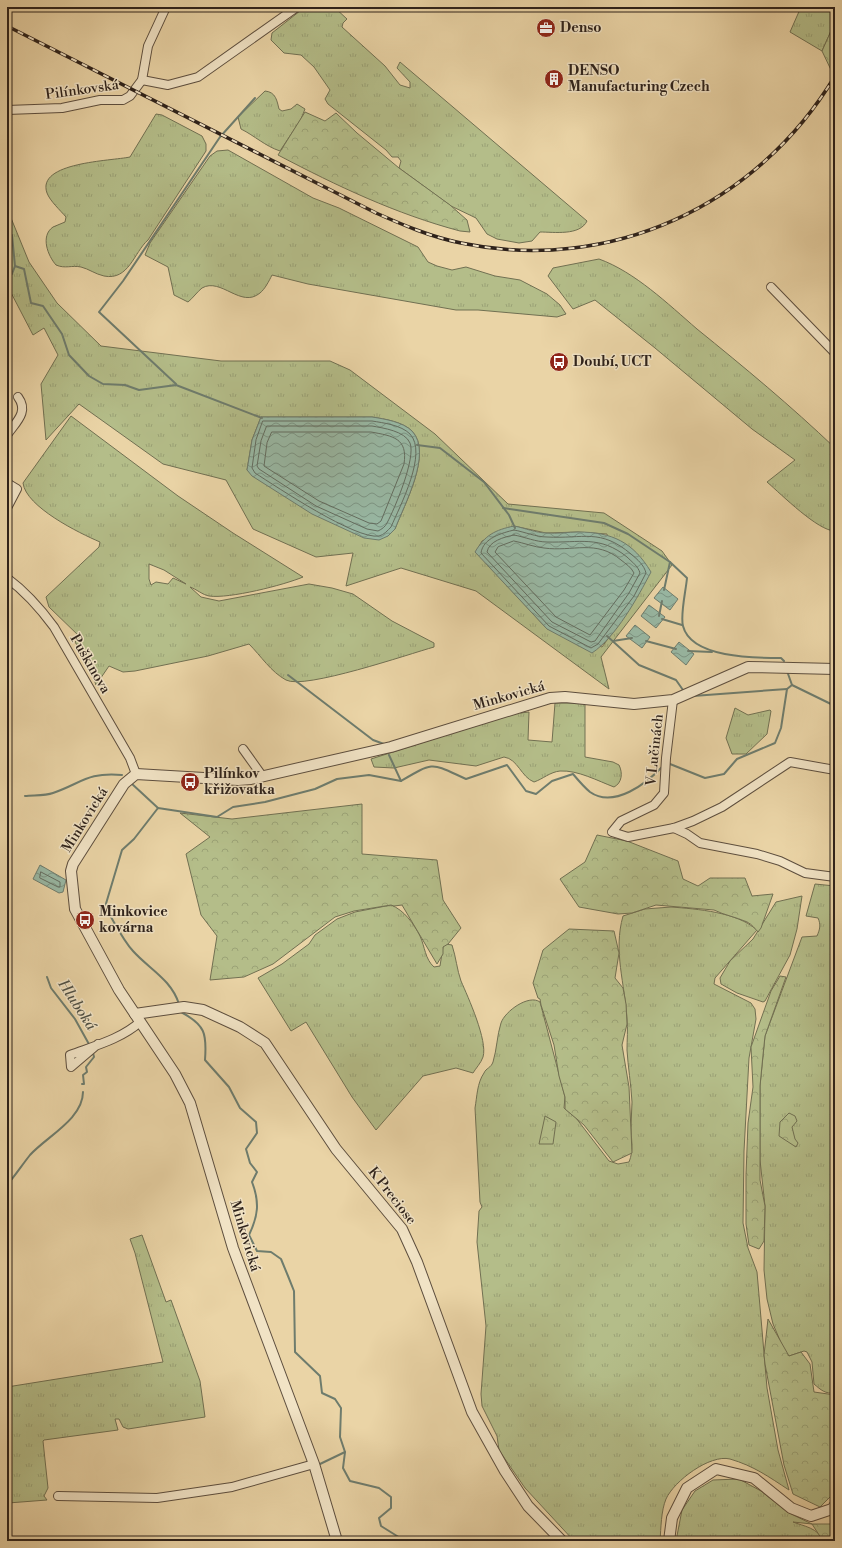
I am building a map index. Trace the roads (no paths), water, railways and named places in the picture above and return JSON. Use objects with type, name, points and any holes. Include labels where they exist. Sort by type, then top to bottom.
[{"type":"street","points":[[166,7],[148,46],[142,80],[168,85],[198,77],[297,7]]},
{"type":"street","name":"Pilínkovská","points":[[7,110],[62,108],[100,100],[123,100],[130,96],[142,80]]},
{"type":"street","points":[[771,287],[835,353]]},
{"type":"street","points":[[7,435],[23,412],[23,404],[18,397]]},
{"type":"street","points":[[7,483],[17,489],[7,508]]},
{"type":"street","name":"Puškinova","points":[[7,578],[23,590],[54,627],[130,758],[136,774]]},
{"type":"street","name":"Minkovická","points":[[338,1541],[314,1464],[233,1248],[190,1103],[175,1074],[119,990],[76,909],[71,871],[73,864],[124,784],[136,774],[238,780],[263,777],[391,747],[550,698],[565,697],[634,704],[673,700],[748,667],[835,669]]},
{"type":"street","name":"V Lučinách","points":[[673,700],[666,758],[664,793],[654,805],[621,821],[612,832],[628,837],[674,828],[722,807],[790,762],[835,770]]},
{"type":"street","points":[[243,749],[263,777]]},
{"type":"street","points":[[674,828],[687,834],[700,843],[757,854],[780,861],[805,873],[835,877]]},
{"type":"street","name":"K Preciose","points":[[138,1018],[180,1008],[203,1010],[240,1027],[265,1043],[336,1149],[402,1229],[418,1262],[472,1412],[505,1471],[528,1506],[562,1541]]},
{"type":"street","points":[[98,1044],[125,1034],[138,1018]]},
{"type":"street","points":[[58,1496],[157,1498],[232,1488],[314,1464]]},
{"type":"street","points":[[669,1541],[672,1518],[688,1488],[716,1469],[754,1478],[791,1508],[811,1516],[832,1509],[835,1505]]},
{"type":"water","points":[[261,417],[372,417],[399,423],[412,431],[418,441],[418,465],[410,493],[395,529],[388,536],[379,540],[364,538],[312,514],[252,476],[247,470],[252,440]]},
{"type":"water","points":[[514,526],[543,533],[590,532],[611,537],[629,546],[637,553],[651,572],[640,593],[618,627],[601,646],[592,653],[547,629],[475,552],[483,541],[491,534],[501,529]]},
{"type":"water","points":[[663,587],[678,599],[670,610],[654,598]]},
{"type":"water","points":[[649,605],[665,617],[656,628],[641,616]]},
{"type":"water","points":[[635,625],[650,637],[642,648],[626,636]]},
{"type":"water","points":[[679,642],[694,654],[686,665],[671,652]]},
{"type":"water","points":[[40,865],[66,880],[63,892],[59,893],[33,879]]},
{"type":"waterway","points":[[176,384],[99,312],[123,281],[220,137],[255,98]]},
{"type":"waterway","points":[[7,232],[12,235],[15,266]]},
{"type":"waterway","points":[[7,273],[12,274],[15,266],[24,269],[31,303],[43,306],[62,334],[69,355],[89,376],[103,384],[125,385],[139,390],[176,385],[262,418]]},
{"type":"waterway","points":[[417,445],[440,448],[484,482],[509,515],[515,528]]},
{"type":"waterway","points":[[503,508],[604,523],[628,534],[670,562],[687,578],[682,621],[688,637],[710,650],[725,654],[755,658],[781,658],[784,661]]},
{"type":"waterway","points":[[664,590],[670,562]]},
{"type":"waterway","points":[[659,616],[662,601]]},
{"type":"waterway","points":[[662,619],[682,625]]},
{"type":"waterway","points":[[607,636],[639,665],[676,680],[683,690]]},
{"type":"waterway","points":[[613,641],[632,638]]},
{"type":"waterway","points":[[646,641],[676,649]]},
{"type":"waterway","points":[[688,651],[712,652]]},
{"type":"waterway","points":[[787,671],[792,685]]},
{"type":"waterway","points":[[288,675],[373,740],[384,744]]},
{"type":"waterway","points":[[670,764],[705,778],[724,774],[737,759],[775,743],[781,728],[787,689],[792,685],[835,706]]},
{"type":"waterway","points":[[693,696],[787,689]]},
{"type":"waterway","points":[[389,755],[401,781]]},
{"type":"waterway","points":[[179,1004],[171,988],[165,981],[129,946],[105,907],[122,850],[134,839],[158,808],[217,817],[233,807],[265,802],[315,789],[337,779],[369,775],[401,781],[427,767],[433,766],[439,767],[466,779],[507,765],[526,791],[536,794],[552,781],[573,774],[590,792],[609,798],[630,792],[648,780],[663,766]]},
{"type":"waterway","points":[[25,796],[50,794],[85,779],[101,775],[122,775]]},
{"type":"waterway","points":[[131,783],[158,808]]},
{"type":"waterway","name":"Hluboká","points":[[47,977],[51,988],[75,1019],[90,1046]]},
{"type":"waterway","points":[[181,1012],[200,1026],[205,1036],[205,1060],[229,1087],[240,1108],[256,1122],[257,1133],[246,1149],[250,1163],[257,1172],[252,1182],[255,1190],[257,1209],[249,1235],[257,1251],[271,1252],[281,1259],[288,1276],[294,1291],[295,1352],[320,1376],[322,1393],[335,1399],[341,1408],[340,1437],[345,1452],[343,1468],[350,1481],[379,1488],[391,1497],[391,1508],[379,1518],[381,1526],[405,1541]]},
{"type":"waterway","name":"Hluboká","points":[[82,1084],[84,1084],[83,1075],[87,1072],[86,1067],[94,1057],[93,1053]]},
{"type":"waterway","name":"Hluboká","points":[[7,1185],[30,1155],[62,1127],[77,1111],[83,1092]]},
{"type":"waterway","points":[[320,1464],[345,1452]]},
{"type":"railway","points":[[7,26],[376,213],[417,230],[461,243],[517,250],[571,248],[624,238],[675,220],[722,194],[765,161],[803,122],[835,76]]},
{"type":"place","name":"Denso","points":[[546,28]]},
{"type":"place","name":"DENSO Manufacturing Czech","points":[[554,79]]},
{"type":"place","name":"Doubí, UCT","points":[[559,362]]},
{"type":"place","name":"Pilínkov křižovatka","points":[[190,782]]},
{"type":"place","name":"Minkovice kovárna","points":[[85,920]]}]
